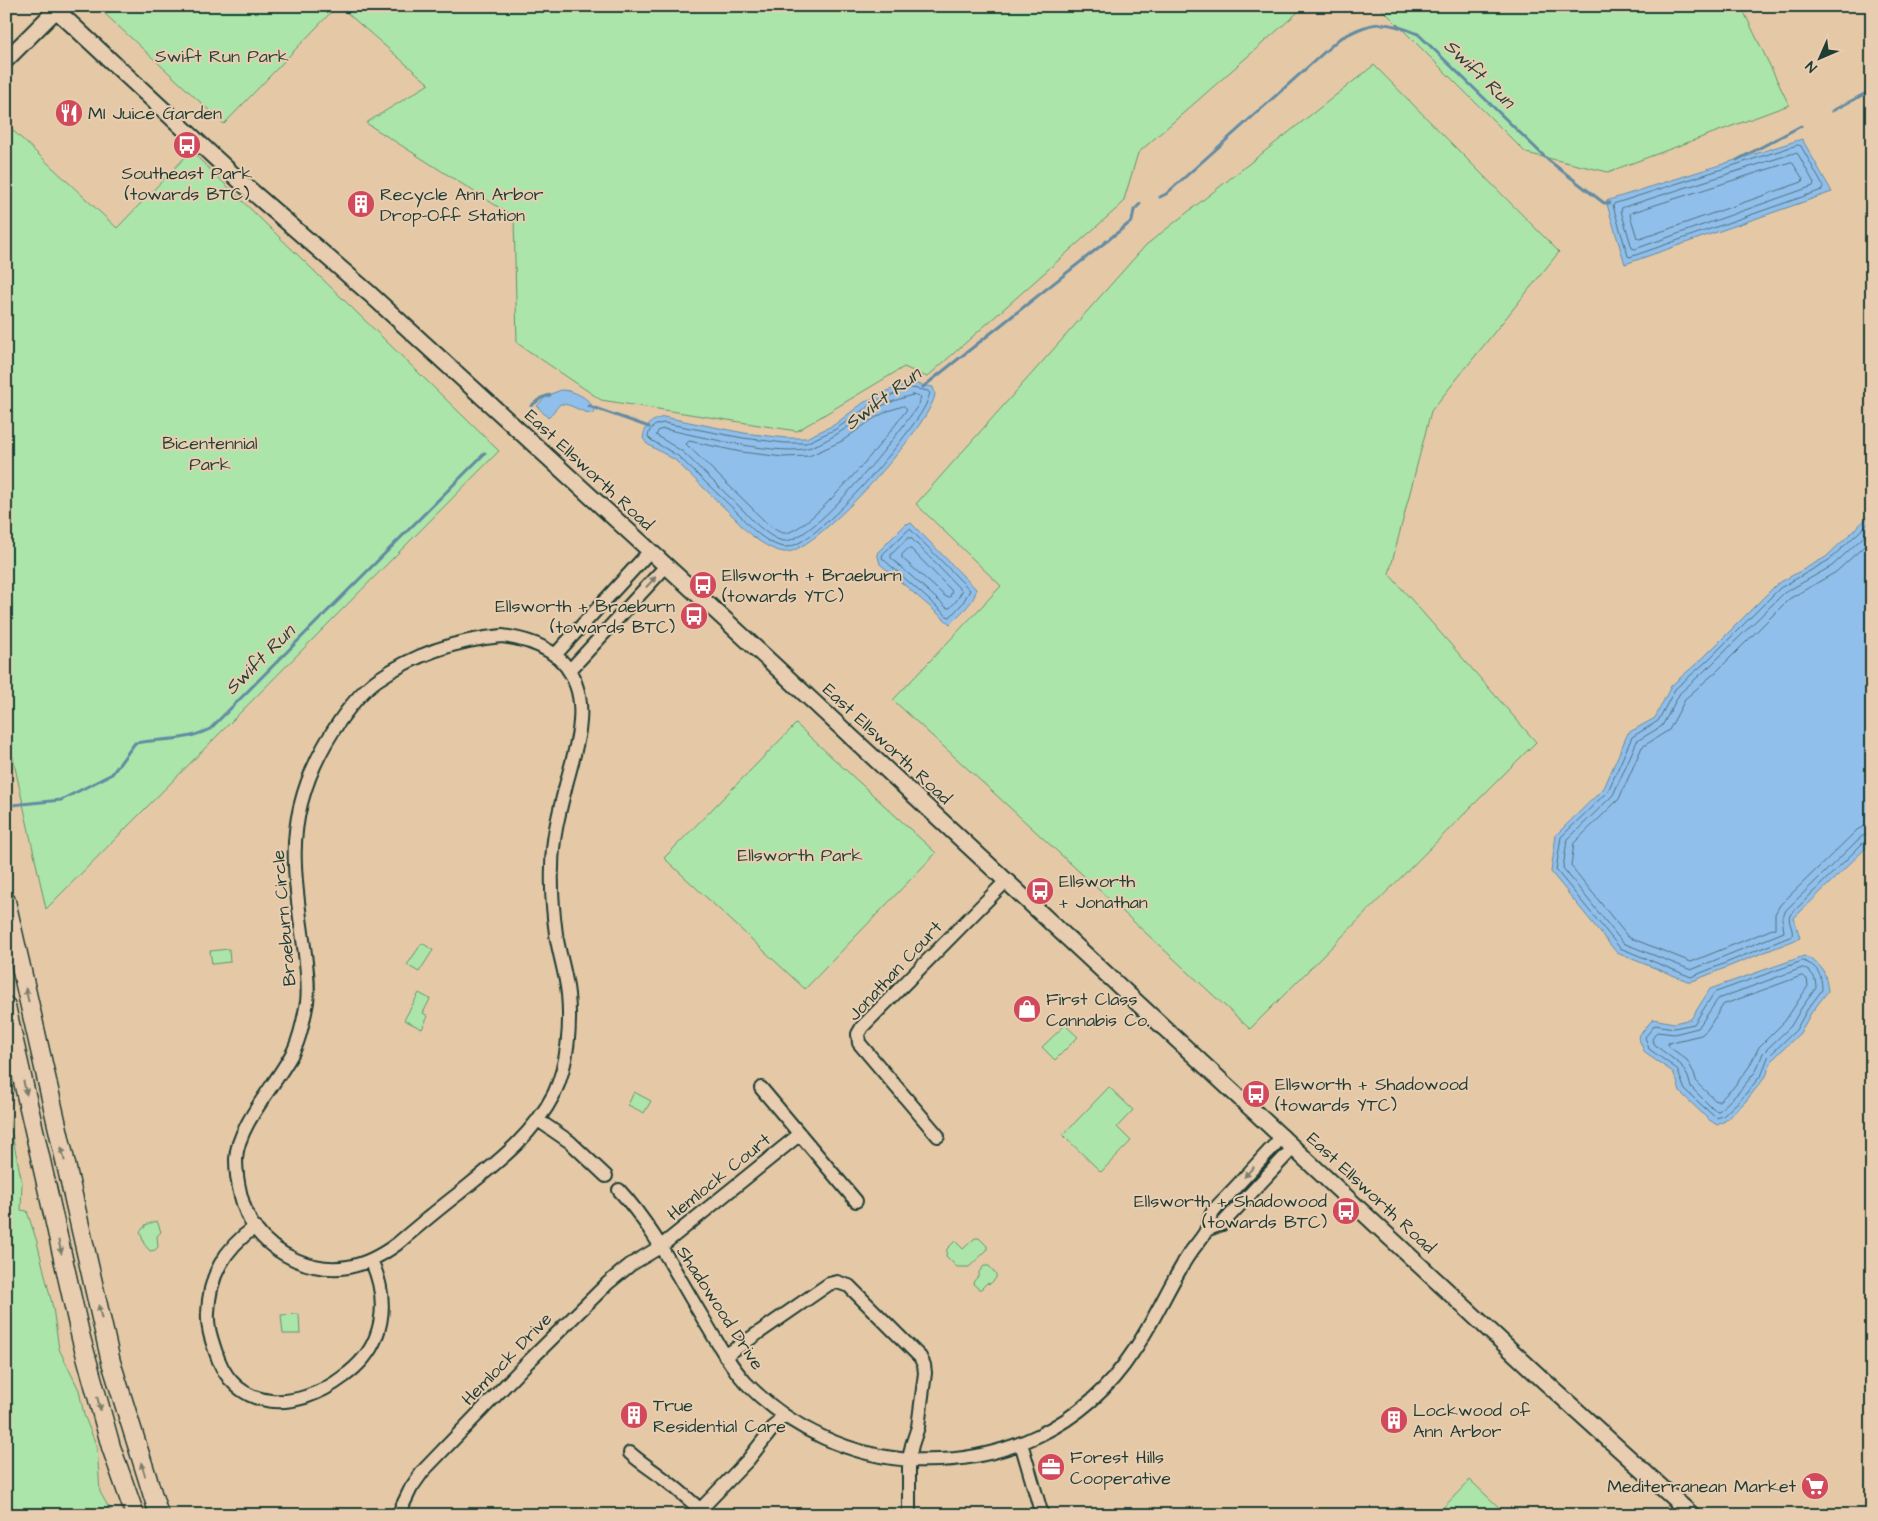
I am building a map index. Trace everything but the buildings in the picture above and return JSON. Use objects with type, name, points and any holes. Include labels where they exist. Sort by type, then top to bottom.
[{"type":"highway","points":[[6,901],[111,1362],[159,1515]]},
{"type":"highway","points":[[6,1006],[81,1338],[111,1447],[135,1515]]},
{"type":"main road","points":[[6,60],[56,8]]},
{"type":"main road","name":"East Ellsworth Road","points":[[56,8],[241,182],[370,294],[650,551],[1542,1379],[1692,1515]]},
{"type":"street","points":[[555,655],[650,551]]},
{"type":"street","points":[[570,670],[666,566]]},
{"type":"street","name":"Braeburn Circle","points":[[502,636],[523,638],[555,655],[570,670],[578,694],[580,720],[552,857],[553,915],[568,993],[569,1026],[564,1063],[554,1094],[538,1120],[523,1138],[494,1165],[396,1244],[370,1260],[349,1267],[329,1268],[293,1259],[279,1250],[255,1227],[248,1216],[238,1185],[237,1152],[249,1121],[279,1077],[295,1048],[304,1022],[309,990],[296,888],[296,830],[305,788],[321,751],[352,704],[376,681],[425,654],[462,642],[502,636]]},
{"type":"street","name":"Jonathan Court","points":[[938,1136],[858,1043],[858,1034],[862,1027],[1006,881]]},
{"type":"street","points":[[761,1088],[856,1201]]},
{"type":"street","points":[[538,1120],[570,1142],[606,1176]]},
{"type":"street","name":"Hemlock Court","points":[[660,1247],[800,1134]]},
{"type":"street","name":"Shadowood Drive","points":[[619,1190],[645,1221],[726,1356],[745,1381],[783,1415],[804,1428],[838,1443],[877,1455],[930,1460],[973,1458],[1021,1443],[1043,1433],[1077,1411],[1120,1370],[1143,1337],[1182,1264],[1206,1230],[1211,1214],[1282,1136]]},
{"type":"street","name":"Shadowood Drive","points":[[1206,1230],[1222,1224],[1294,1147]]},
{"type":"street","points":[[255,1227],[238,1241],[213,1277],[209,1292],[208,1318],[217,1359],[225,1374],[246,1393],[266,1401],[292,1401],[319,1392],[350,1372],[370,1349],[380,1324],[382,1306],[380,1285],[370,1260]]},
{"type":"street","name":"Hemlock Drive","points":[[398,1515],[411,1488],[423,1471],[525,1365],[608,1283],[630,1265],[660,1247]]},
{"type":"street","points":[[726,1356],[828,1284],[843,1283],[862,1298],[923,1362],[925,1373],[918,1427],[910,1459],[908,1515]]},
{"type":"street","points":[[630,1453],[643,1465],[662,1477],[700,1513],[748,1460],[783,1415]]},
{"type":"street","points":[[1021,1443],[1042,1515]]},
{"type":"green space","name":"Swift Run Park","points":[[109,6],[337,6],[224,124],[103,12]]},
{"type":"green space","points":[[339,6],[1305,6],[1138,153],[1123,203],[927,377],[904,367],[797,431],[601,400],[517,343],[514,217],[366,123],[429,84]]},
{"type":"green space","points":[[1379,6],[1741,6],[1789,105],[1608,172],[1526,153]]},
{"type":"green space","points":[[1374,65],[1559,252],[1431,411],[1389,574],[1536,742],[1250,1029],[893,700],[1001,586],[916,504],[1146,245]]},
{"type":"green space","name":"Bicentennial Park","points":[[6,124],[117,228],[191,151],[499,451],[46,909],[6,726]]},
{"type":"green space","name":"Ellsworth Park","points":[[796,724],[936,853],[805,989],[664,858]]},
{"type":"green space","points":[[422,943],[433,950],[419,972],[407,965]]},
{"type":"green space","points":[[229,949],[230,962],[212,964],[210,951]]},
{"type":"green space","points":[[419,993],[430,999],[423,1013],[428,1016],[422,1029],[404,1020]]},
{"type":"green space","points":[[1065,1025],[1078,1037],[1055,1060],[1042,1047]]},
{"type":"green space","points":[[1109,1087],[1133,1110],[1117,1127],[1131,1141],[1101,1172],[1063,1135]]},
{"type":"green space","points":[[634,1092],[651,1101],[644,1113],[628,1105]]},
{"type":"green space","points":[[6,1107],[22,1182],[21,1210],[27,1211],[37,1242],[53,1308],[59,1349],[79,1390],[84,1415],[97,1447],[100,1492],[113,1515],[6,1515]]},
{"type":"green space","points":[[157,1221],[161,1232],[157,1236],[158,1247],[150,1251],[144,1244],[140,1231],[145,1225]]},
{"type":"green space","points":[[975,1238],[979,1238],[987,1246],[987,1250],[969,1267],[957,1267],[946,1256],[947,1249],[955,1241],[963,1249]]},
{"type":"green space","points":[[984,1266],[989,1266],[996,1274],[996,1278],[990,1284],[987,1283],[979,1289],[973,1284]]},
{"type":"green space","points":[[299,1314],[300,1334],[283,1334],[281,1315]]},
{"type":"green space","points":[[1470,1480],[1507,1515],[1436,1515]]},
{"type":"water","points":[[1802,139],[1832,192],[1625,264],[1606,201]]},
{"type":"water","points":[[911,383],[933,387],[935,394],[929,409],[915,431],[895,457],[846,509],[802,546],[787,552],[774,549],[752,536],[675,460],[647,444],[643,438],[649,424],[664,417],[744,433],[786,438],[806,438],[834,425],[863,403],[881,393]]},
{"type":"water","points":[[561,390],[582,396],[591,403],[594,413],[560,404],[548,418],[537,406],[546,396]]},
{"type":"water","points":[[1872,513],[1872,842],[1794,918],[1800,938],[1690,982],[1617,953],[1551,872],[1556,835],[1604,788],[1628,733],[1655,718],[1671,686],[1704,657],[1777,584],[1826,557]]},
{"type":"water","points":[[911,523],[976,589],[973,599],[950,624],[880,564],[877,553],[906,524]]},
{"type":"water","points":[[1804,956],[1815,962],[1822,969],[1828,991],[1811,1013],[1800,1033],[1772,1060],[1766,1076],[1746,1101],[1725,1121],[1717,1125],[1708,1119],[1680,1092],[1673,1072],[1645,1053],[1638,1037],[1653,1019],[1674,1023],[1691,1019],[1710,989]]},
{"type":"waterway","name":"Swift Run","points":[[1160,197],[1166,194],[1339,39],[1370,26],[1387,24],[1418,34],[1548,160],[1604,203],[1610,203]]},
{"type":"waterway","name":"Swift Run","points":[[1832,111],[1872,90]]},
{"type":"waterway","name":"Swift Run","points":[[1737,160],[1801,126]]},
{"type":"waterway","name":"Swift Run","points":[[923,387],[1132,221],[1134,210],[1140,204]]},
{"type":"waterway","name":"Swift Run","points":[[531,406],[541,398],[550,395]]},
{"type":"waterway","name":"Swift Run","points":[[589,406],[649,427]]},
{"type":"waterway","name":"Swift Run","points":[[12,805],[61,800],[112,774],[135,743],[182,738],[210,729],[485,453]]},
{"type":"place","name":"MI Juice Garden","points":[[69,113]]},
{"type":"place","name":"Southeast Park (towards BTC)","points":[[187,145]]},
{"type":"place","name":"Recycle Ann Arbor Drop-Off Station","points":[[361,204]]},
{"type":"place","name":"Ellsworth + Braeburn (towards YTC)","points":[[703,585]]},
{"type":"place","name":"Ellsworth + Braeburn (towards BTC)","points":[[694,616]]},
{"type":"place","name":"Ellsworth + Jonathan","points":[[1040,891]]},
{"type":"place","name":"First Class Cannabis Co.","points":[[1027,1009]]},
{"type":"place","name":"Ellsworth + Shadowood (towards YTC)","points":[[1256,1094]]},
{"type":"place","name":"Ellsworth + Shadowood (towards BTC)","points":[[1346,1211]]},
{"type":"place","name":"True Residential Care","points":[[634,1415]]},
{"type":"place","name":"Lockwood of Ann Arbor","points":[[1394,1420]]},
{"type":"place","name":"Forest Hills Cooperative","points":[[1051,1467]]},
{"type":"place","name":"Mediterranean Market","points":[[1815,1486]]}]
